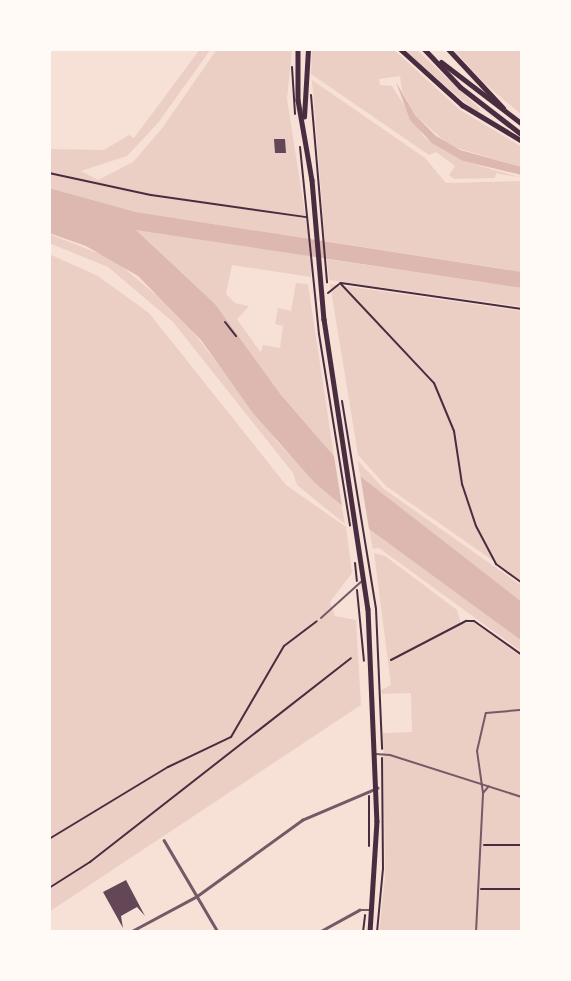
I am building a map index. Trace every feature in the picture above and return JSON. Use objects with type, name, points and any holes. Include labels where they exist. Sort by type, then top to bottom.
[{"type":"highway","points":[[400,49],[462,105],[522,141]]},
{"type":"highway","points":[[425,49],[522,124]]},
{"type":"highway","points":[[425,49],[460,87],[522,135]]},
{"type":"highway","points":[[448,49],[512,118]]},
{"type":"main road","points":[[298,49],[298,100],[304,121],[320,275],[366,581],[377,788],[370,932]]},
{"type":"main road","points":[[304,121],[308,49]]},
{"type":"street","points":[[130,932],[197,896],[302,820],[330,805],[377,788]]},
{"type":"street","points":[[164,839],[218,932]]},
{"type":"street","points":[[321,931],[366,910],[373,911]]},
{"type":"lane","points":[[321,618],[357,583],[366,581]]},
{"type":"lane","points":[[476,932],[483,793],[479,782],[477,751],[486,713],[522,710]]},
{"type":"lane","points":[[376,754],[479,782],[522,797]]},
{"type":"lane","points":[[483,793],[489,785]]},
{"type":"path","points":[[292,71],[291,104],[297,121]]},
{"type":"path","points":[[311,87],[327,282]]},
{"type":"path","points":[[299,135],[315,294],[349,523]]},
{"type":"path","points":[[49,173],[151,195],[309,219]]},
{"type":"path","points":[[326,293],[333,292],[340,283]]},
{"type":"path","points":[[340,283],[522,309]]},
{"type":"path","points":[[340,283],[433,383],[452,423],[462,484],[476,526],[496,564],[522,583]]},
{"type":"path","points":[[225,322],[236,336]]},
{"type":"path","points":[[355,463],[368,539],[379,661]]},
{"type":"path","points":[[358,595],[359,611]]},
{"type":"path","points":[[49,839],[168,767],[231,737],[284,646],[321,618]]},
{"type":"path","points":[[391,660],[466,621],[474,621],[522,654]]},
{"type":"path","points":[[49,888],[90,862],[351,658]]},
{"type":"path","points":[[369,796],[369,851]]},
{"type":"path","points":[[480,845],[522,845]]},
{"type":"path","points":[[478,890],[522,889]]},
{"type":"path","points":[[363,932],[366,910]]},
{"type":"shaded area","points":[[200,49],[211,49],[158,123],[127,156],[81,171],[98,180],[133,162],[163,127],[217,49],[292,49],[287,99],[309,239],[136,212],[49,188],[49,149],[104,150],[129,135],[134,138]]},
{"type":"shaded area","points":[[312,49],[393,49],[460,110],[522,147],[522,167],[450,146],[415,115],[402,91],[400,76],[379,79],[380,85],[392,86],[424,137],[463,161],[522,178],[496,173],[495,178],[454,179],[449,175],[455,166],[436,152],[429,155],[311,74]]},
{"type":"shaded area","points":[[403,49],[416,49],[480,109],[477,113]]},
{"type":"shaded area","points":[[453,49],[522,49],[522,115],[484,83]]},
{"type":"shaded area","points":[[312,80],[425,158],[446,183],[522,181],[522,272],[325,241]]},
{"type":"shaded area","points":[[396,82],[415,115],[436,136],[460,150],[522,167],[522,175],[463,161],[432,143],[410,120]]},
{"type":"shaded area","points":[[49,188],[136,212],[522,272],[522,288],[136,230],[215,304],[281,395],[334,456],[522,602],[522,641],[369,529],[314,482],[253,413],[201,340],[138,276],[86,246],[49,233]]},
{"type":"shaded area","points":[[135,229],[311,256],[311,277],[232,265],[226,294],[235,303],[249,306],[237,319],[261,353],[263,345],[280,348],[283,326],[275,324],[278,308],[291,311],[296,283],[308,284],[334,456],[281,395],[215,304]]},
{"type":"shaded area","points":[[49,234],[113,259],[180,315],[279,444],[342,507],[345,524],[297,485],[293,473],[173,322],[108,267],[49,243]]},
{"type":"shaded area","points":[[49,254],[98,276],[149,313],[286,485],[346,527],[352,573],[330,602],[335,616],[356,620],[361,705],[49,912]]},
{"type":"shaded area","points":[[327,259],[522,288],[522,307],[329,280]]},
{"type":"shaded area","points":[[330,284],[522,311],[522,581],[386,486],[358,455]]},
{"type":"shaded area","points":[[358,461],[384,489],[522,586],[522,602],[360,479]]},
{"type":"shaded area","points":[[369,529],[522,641],[522,652],[379,548],[373,549]]},
{"type":"shaded area","points":[[374,553],[385,556],[457,610],[461,624],[473,622],[522,657],[522,932],[379,932],[385,876],[383,733],[412,732],[411,693],[382,694],[381,690],[391,685]]},
{"type":"pier","points":[[333,450],[360,474],[370,535],[343,512]]},
{"type":"building","points":[[274,139],[285,139],[286,153],[275,153]]},
{"type":"building","points":[[126,880],[145,916],[137,907],[121,916],[123,928],[103,892]]}]
